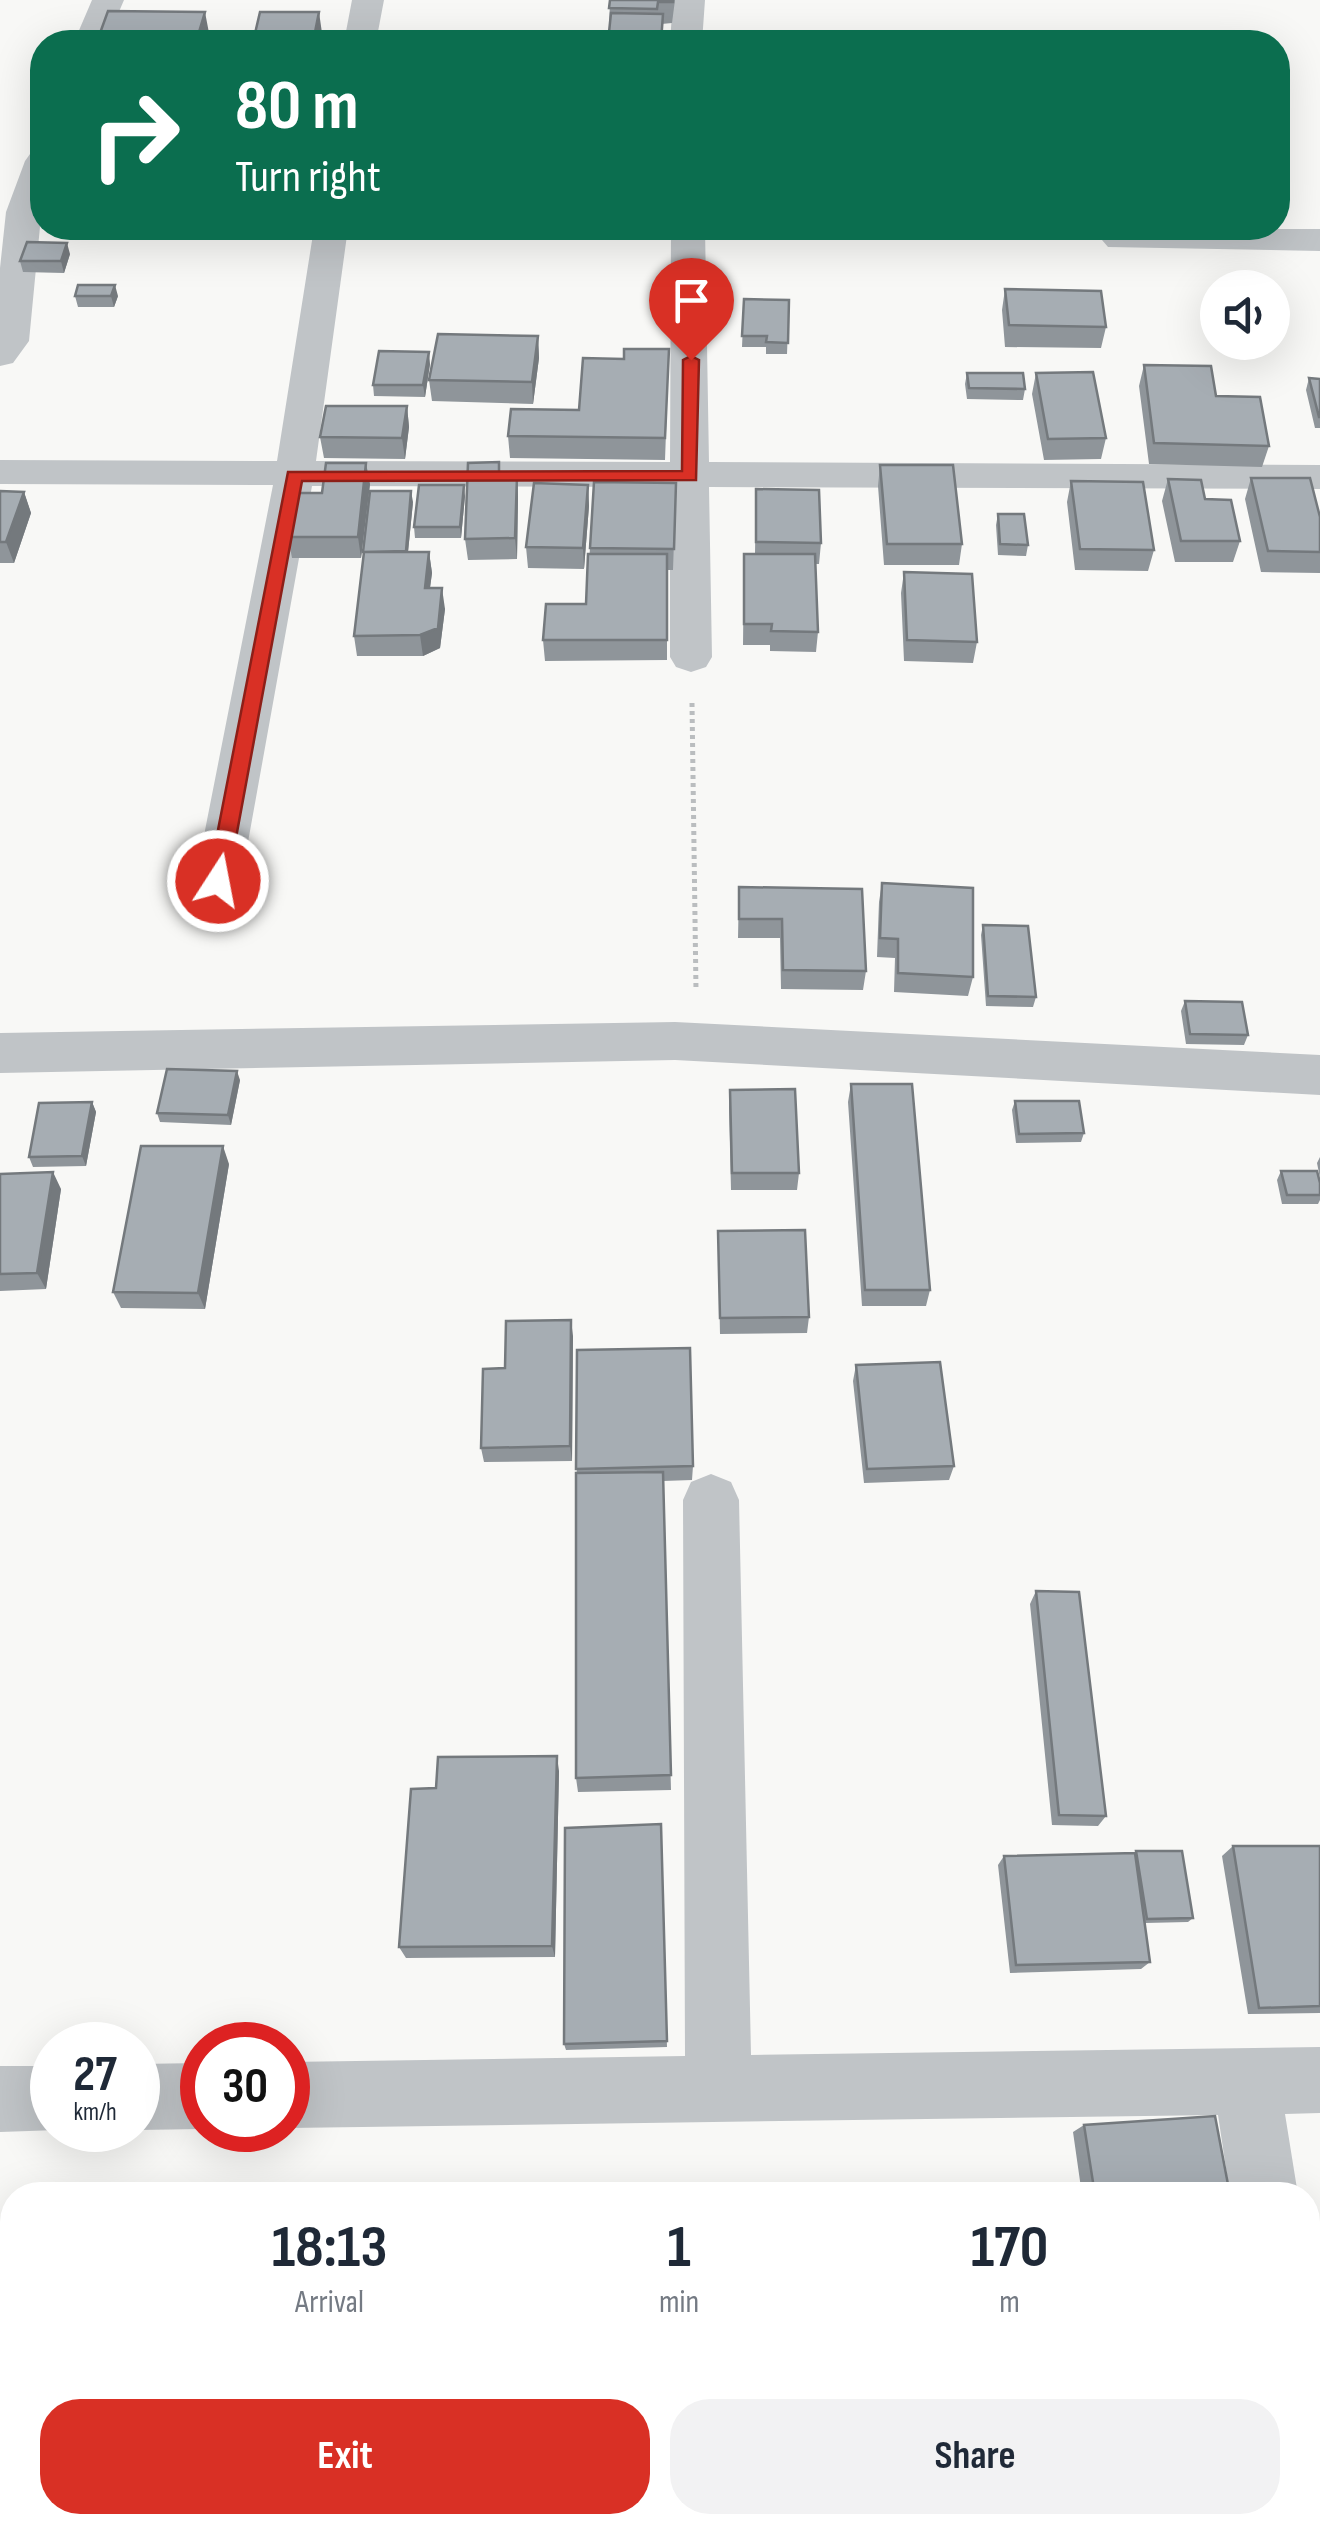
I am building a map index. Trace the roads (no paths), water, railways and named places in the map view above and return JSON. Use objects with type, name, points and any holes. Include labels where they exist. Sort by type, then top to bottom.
[{"type":"street","points":[[95,30],[108,0]]},
{"type":"street","points":[[362,30],[368,0]]},
{"type":"street","points":[[687,30],[690,0]]},
{"type":"street","points":[[0,354],[11,341],[22,212],[30,192]]},
{"type":"street","points":[[218,881],[294,476],[329,240]]},
{"type":"street","points":[[688,240],[691,657]]},
{"type":"street","points":[[1120,240],[1320,240]]},
{"type":"street","points":[[0,472],[1320,477]]},
{"type":"street","points":[[0,1053],[697,1042],[1320,1074]]},
{"type":"street","points":[[711,1500],[718,2088]]},
{"type":"street","points":[[310,2095],[1320,2080]]},
{"type":"street","points":[[1246,2082],[1262,2182]]},
{"type":"street","points":[[0,2099],[30,2098]]}]
